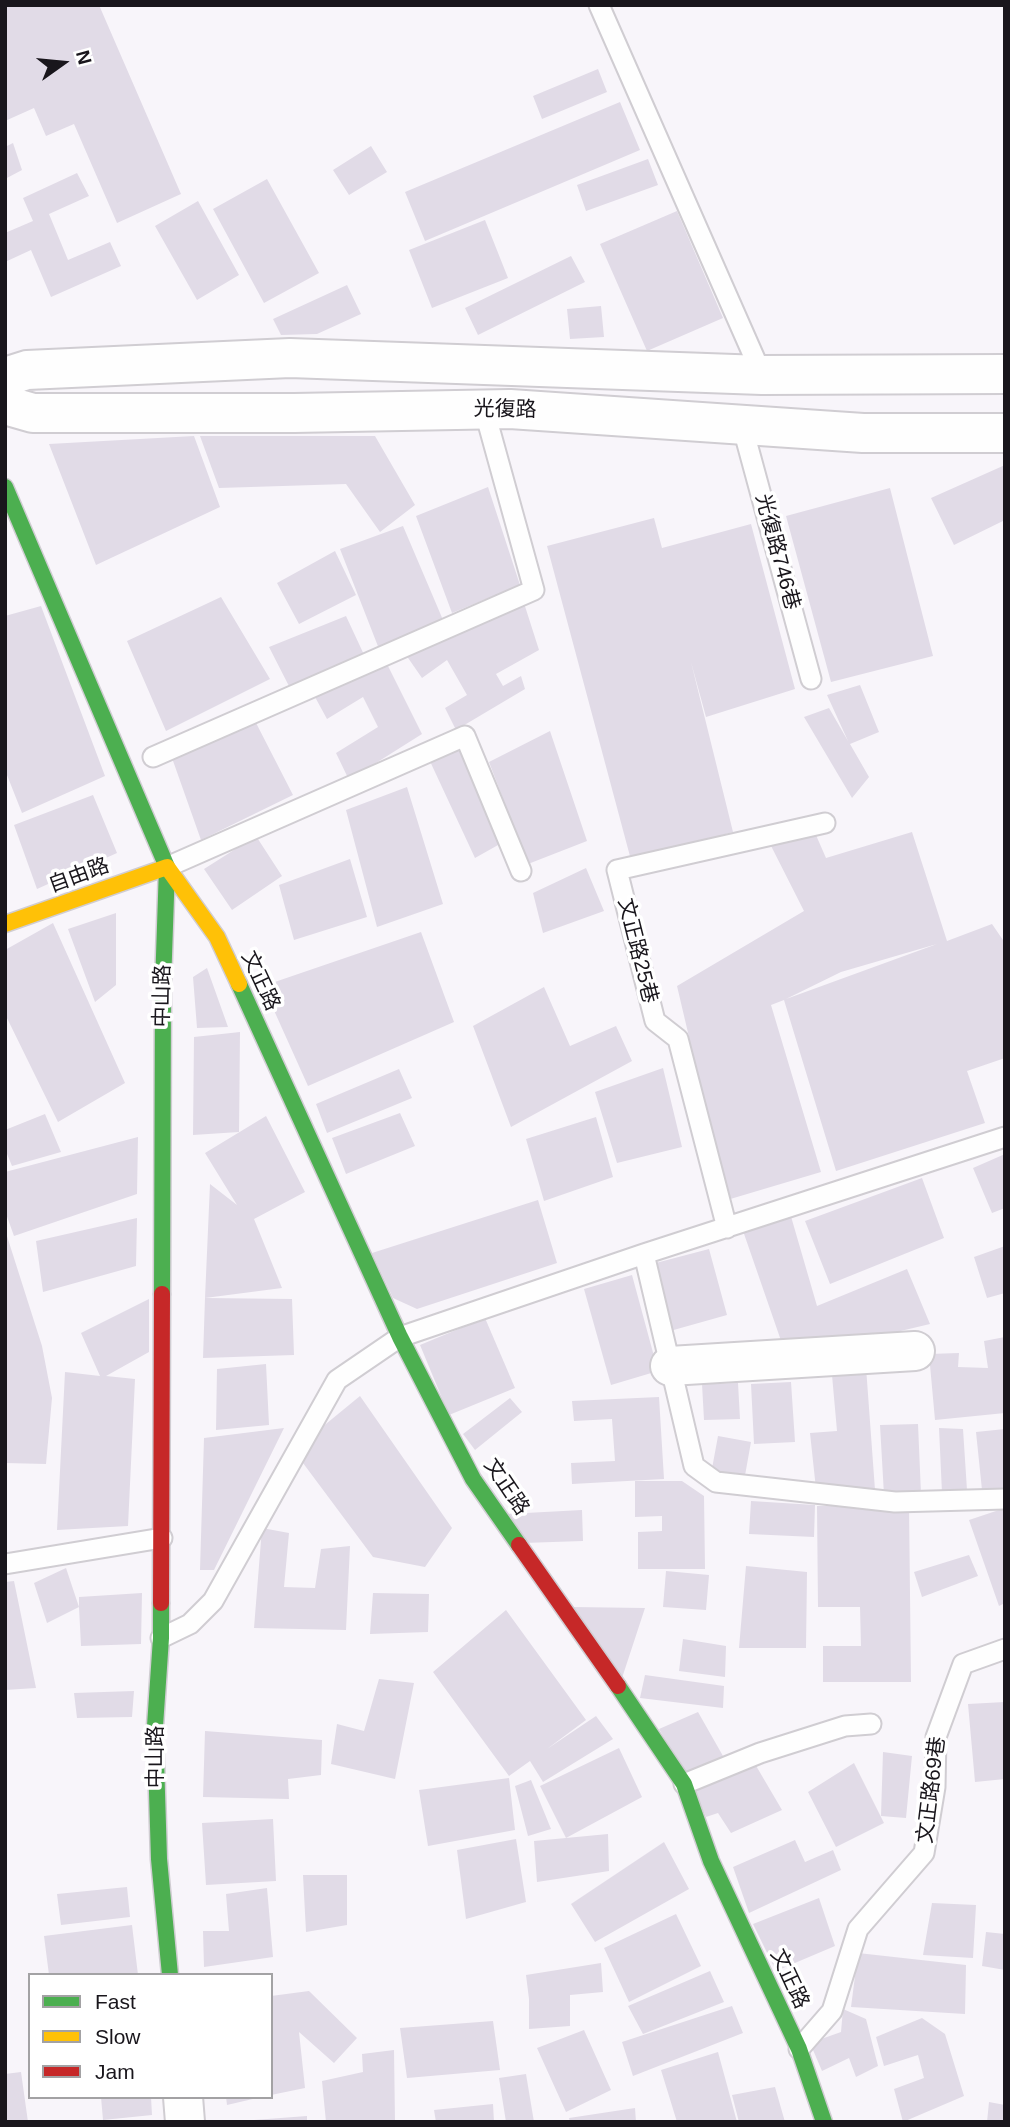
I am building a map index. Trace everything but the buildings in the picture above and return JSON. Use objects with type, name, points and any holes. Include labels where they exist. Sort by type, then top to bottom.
[{"type":"street","points":[[5,377],[27,370],[290,358],[761,375],[1005,374]]},
{"type":"street","name":"光復路","points":[[5,405],[33,414],[510,409],[863,433],[1005,433]]},
{"type":"street","name":"中山路","points":[[5,487],[167,867],[163,985],[161,1638],[155,1726],[159,1859],[170,1973]]},
{"type":"street","name":"自由路","points":[[5,924],[167,867]]},
{"type":"street","name":"文正路","points":[[167,867],[217,937],[400,1337],[473,1479],[684,1784],[711,1861],[799,2049],[824,2122]]},
{"type":"street","points":[[670,1366],[915,1351]]},
{"type":"street","points":[[183,2099],[185,2122]]},
{"type":"lane","points":[[598,5],[761,375]]},
{"type":"lane","points":[[153,757],[534,590],[484,409]]},
{"type":"lane","name":"光復路746巷","points":[[742,425],[811,679]]},
{"type":"lane","points":[[167,867],[465,736],[521,872]]},
{"type":"lane","name":"文正路25巷","points":[[726,1228],[678,1039],[655,1021],[617,870],[825,823]]},
{"type":"lane","points":[[161,1638],[190,1624],[214,1601],[337,1380],[400,1337],[644,1254],[1005,1138]]},
{"type":"lane","points":[[644,1254],[694,1466],[716,1482],[895,1502],[1005,1499]]},
{"type":"lane","points":[[5,1564],[162,1538]]},
{"type":"lane","name":"文正路69巷","points":[[799,2049],[832,2011],[858,1929],[924,1853],[935,1787],[936,1737],[963,1664],[1005,1649]]},
{"type":"lane","points":[[684,1784],[760,1753],[821,1733],[845,1726],[872,1724]]},
{"type":"traffic: fast","points":[[5,487],[167,867],[163,985],[162,1294]]},
{"type":"traffic: fast","points":[[239,984],[400,1337],[473,1479],[519,1545]]},
{"type":"traffic: fast","points":[[161,1603],[155,1726],[159,1859],[170,1973]]},
{"type":"traffic: fast","points":[[618,1686],[684,1784],[711,1861],[799,2049],[824,2122]]},
{"type":"traffic: slow","points":[[5,924],[167,867],[217,937],[239,984]]},
{"type":"traffic: jam","points":[[161,1603],[162,1294]]},
{"type":"traffic: jam","points":[[519,1545],[618,1686]]}]
